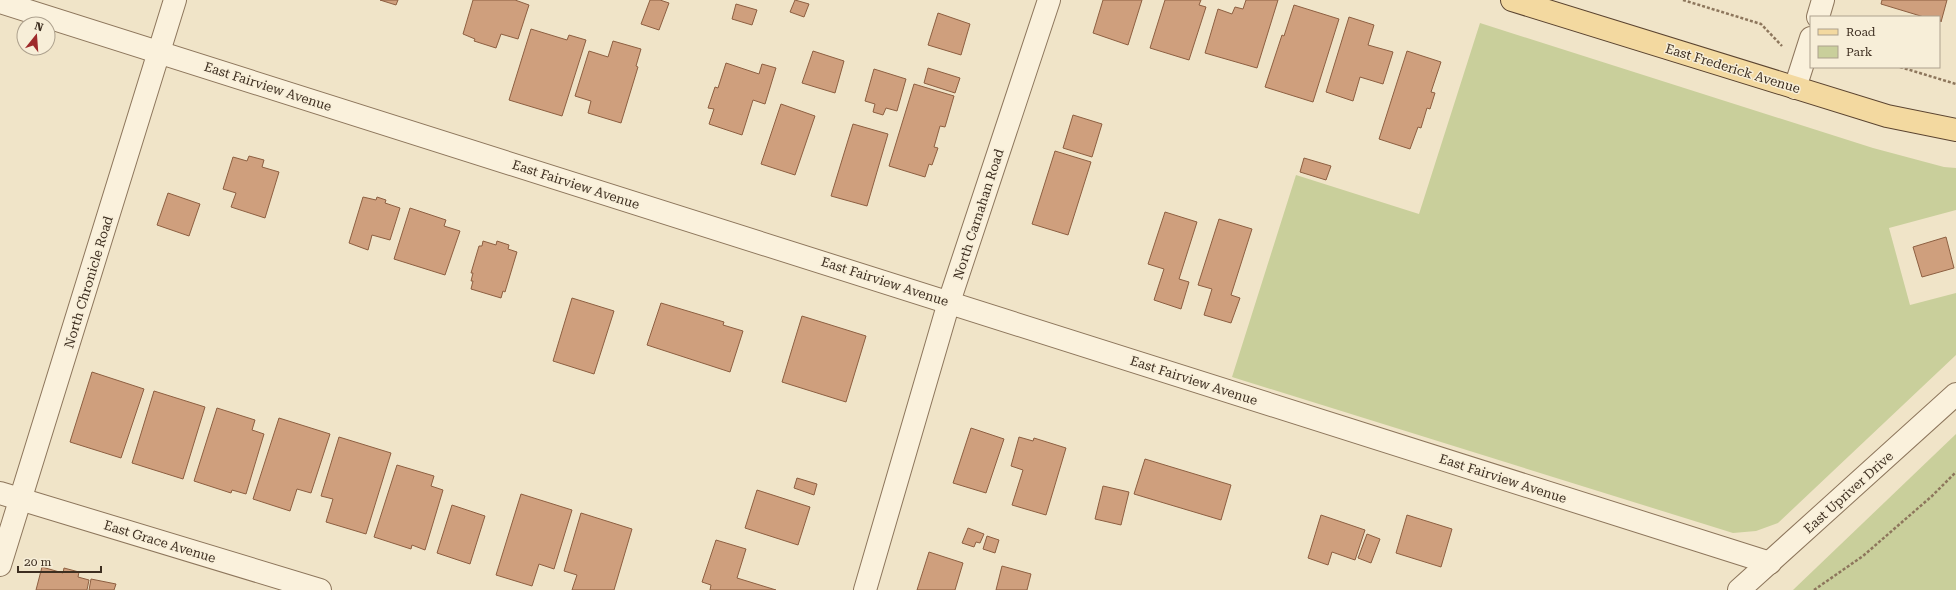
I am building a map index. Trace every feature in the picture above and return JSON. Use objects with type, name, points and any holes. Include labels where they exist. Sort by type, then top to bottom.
[{"type":"main road","name":"East Frederick Avenue","points":[[1512,0],[1887,116],[1956,130]]},
{"type":"street","name":"North Chronicle Road","points":[[0,565],[175,0]]},
{"type":"street","name":"North Carnahan Road","points":[[865,590],[949,302],[1049,0]]},
{"type":"street","points":[[1818,16],[1823,0]]},
{"type":"street","name":"East Fairview Avenue","points":[[0,2],[159,51],[1770,563]]},
{"type":"street","points":[[1795,88],[1810,41]]},
{"type":"street","name":"East Upriver Drive","points":[[1739,590],[1956,394]]},
{"type":"street","name":"East Grace Avenue","points":[[0,493],[320,590]]},
{"type":"path","points":[[1683,0],[1760,24],[1782,46]]},
{"type":"path","points":[[1903,68],[1956,84]]},
{"type":"path","points":[[1814,590],[1863,556],[1932,496],[1956,472]]},
{"type":"green space","points":[[1480,23],[1873,148],[1944,167],[1956,168],[1956,210],[1889,228],[1910,305],[1956,293],[1956,355],[1778,523],[1756,531],[1733,533],[1232,377],[1296,175],[1419,214]]},
{"type":"green space","points":[[1956,434],[1956,590],[1793,590]]},
{"type":"building","points":[[380,0],[398,0],[396,5]]},
{"type":"building","points":[[473,0],[515,0],[529,5],[518,39],[501,34],[496,48],[474,41],[475,39],[463,34]]},
{"type":"building","points":[[650,0],[660,0],[669,3],[659,30],[641,24]]},
{"type":"building","points":[[795,0],[809,4],[804,17],[790,12]]},
{"type":"building","points":[[1103,0],[1142,0],[1128,45],[1093,33]]},
{"type":"building","points":[[1165,0],[1201,0],[1199,5],[1206,7],[1189,60],[1150,48]]},
{"type":"building","points":[[1246,0],[1278,0],[1257,68],[1205,53],[1218,9],[1232,14],[1235,7],[1243,9]]},
{"type":"building","points":[[1882,0],[1947,0],[1941,22],[1940,16],[1921,16],[1881,4]]},
{"type":"building","points":[[736,4],[757,10],[752,25],[732,19]]},
{"type":"building","points":[[1294,5],[1339,19],[1313,102],[1265,87],[1282,35],[1284,36]]},
{"type":"building","points":[[938,13],[970,24],[961,55],[928,45]]},
{"type":"building","points":[[1349,17],[1374,25],[1368,45],[1393,52],[1383,84],[1360,77],[1353,101],[1326,92]]},
{"type":"building","points":[[531,29],[567,40],[569,35],[586,40],[562,116],[509,100]]},
{"type":"building","points":[[613,41],[641,49],[636,66],[638,67],[621,123],[588,113],[591,101],[575,96],[589,51],[608,57]]},
{"type":"building","points":[[813,51],[844,61],[835,93],[802,83]]},
{"type":"building","points":[[1407,51],[1441,62],[1431,92],[1435,93],[1430,109],[1427,108],[1421,128],[1418,127],[1410,149],[1379,139]]},
{"type":"building","points":[[726,63],[759,74],[762,64],[776,68],[765,104],[753,100],[742,135],[709,124],[714,109],[708,108],[715,87],[718,88]]},
{"type":"building","points":[[928,68],[960,78],[955,93],[924,83]]},
{"type":"building","points":[[874,69],[906,79],[897,111],[886,108],[883,115],[873,112],[875,104],[865,101]]},
{"type":"building","points":[[914,84],[954,96],[945,127],[940,126],[934,147],[938,148],[932,165],[929,164],[925,177],[889,166]]},
{"type":"building","points":[[781,104],[815,116],[795,175],[761,164]]},
{"type":"building","points":[[1073,115],[1102,124],[1092,157],[1063,148]]},
{"type":"building","points":[[853,124],[888,134],[867,206],[831,196]]},
{"type":"building","points":[[1055,151],[1091,162],[1068,235],[1032,224]]},
{"type":"building","points":[[249,156],[264,160],[262,167],[279,172],[265,218],[231,207],[236,193],[223,189],[233,157],[247,161]]},
{"type":"building","points":[[1304,158],[1331,166],[1326,180],[1300,172]]},
{"type":"building","points":[[168,193],[200,204],[189,236],[157,225]]},
{"type":"building","points":[[363,197],[376,200],[377,197],[386,200],[385,203],[400,208],[390,240],[372,235],[368,250],[349,243]]},
{"type":"building","points":[[410,208],[446,220],[444,226],[460,231],[445,275],[394,259]]},
{"type":"building","points":[[1165,212],[1197,222],[1179,279],[1189,282],[1181,309],[1154,300],[1164,269],[1148,264]]},
{"type":"building","points":[[1219,219],[1252,229],[1231,295],[1240,298],[1231,323],[1204,315],[1212,289],[1198,285]]},
{"type":"building","points":[[1946,237],[1954,268],[1922,277],[1913,247]]},
{"type":"building","points":[[483,241],[496,245],[497,241],[509,245],[508,249],[517,252],[505,292],[503,291],[501,298],[471,289],[473,273],[471,273],[479,246],[482,246]]},
{"type":"building","points":[[572,298],[614,311],[594,374],[553,361]]},
{"type":"building","points":[[661,303],[724,322],[723,325],[743,331],[730,372],[647,345]]},
{"type":"building","points":[[802,316],[866,336],[846,402],[782,382]]},
{"type":"building","points":[[92,372],[144,389],[121,458],[70,442]]},
{"type":"building","points":[[154,391],[205,407],[183,479],[132,463]]},
{"type":"building","points":[[217,408],[255,420],[252,430],[264,434],[246,494],[232,490],[231,493],[194,481]]},
{"type":"building","points":[[279,418],[330,434],[311,493],[297,489],[290,511],[253,499]]},
{"type":"building","points":[[971,428],[1004,439],[986,493],[953,483]]},
{"type":"building","points":[[339,437],[391,453],[366,534],[326,522],[333,499],[321,496]]},
{"type":"building","points":[[1019,437],[1033,441],[1034,438],[1066,448],[1046,515],[1012,505],[1023,470],[1011,466]]},
{"type":"building","points":[[1145,459],[1231,485],[1221,520],[1134,494]]},
{"type":"building","points":[[397,465],[434,476],[431,486],[443,490],[425,550],[412,545],[411,549],[374,537]]},
{"type":"building","points":[[797,478],[817,484],[814,495],[794,488]]},
{"type":"building","points":[[1103,486],[1129,492],[1121,525],[1095,519]]},
{"type":"building","points":[[757,490],[810,507],[798,545],[745,528]]},
{"type":"building","points":[[521,494],[572,510],[554,569],[539,564],[532,586],[496,575]]},
{"type":"building","points":[[452,505],[485,516],[470,564],[437,553]]},
{"type":"building","points":[[581,513],[632,529],[614,590],[572,590],[577,575],[564,571]]},
{"type":"building","points":[[1321,515],[1365,530],[1355,560],[1332,552],[1328,565],[1308,558]]},
{"type":"building","points":[[1407,515],[1452,529],[1441,567],[1396,553]]},
{"type":"building","points":[[968,528],[984,534],[980,543],[976,542],[974,547],[962,543]]},
{"type":"building","points":[[1367,534],[1380,539],[1371,563],[1358,558]]},
{"type":"building","points":[[987,536],[999,540],[995,553],[983,549]]},
{"type":"building","points":[[716,540],[746,549],[737,578],[776,590],[710,590],[711,585],[702,582]]},
{"type":"building","points":[[929,552],[963,563],[955,590],[917,590]]},
{"type":"building","points":[[1002,566],[1031,574],[1027,590],[996,590]]},
{"type":"building","points":[[42,567],[63,573],[64,568],[79,572],[78,577],[89,580],[87,590],[36,590]]},
{"type":"building","points":[[91,579],[116,584],[114,590],[89,590]]}]
